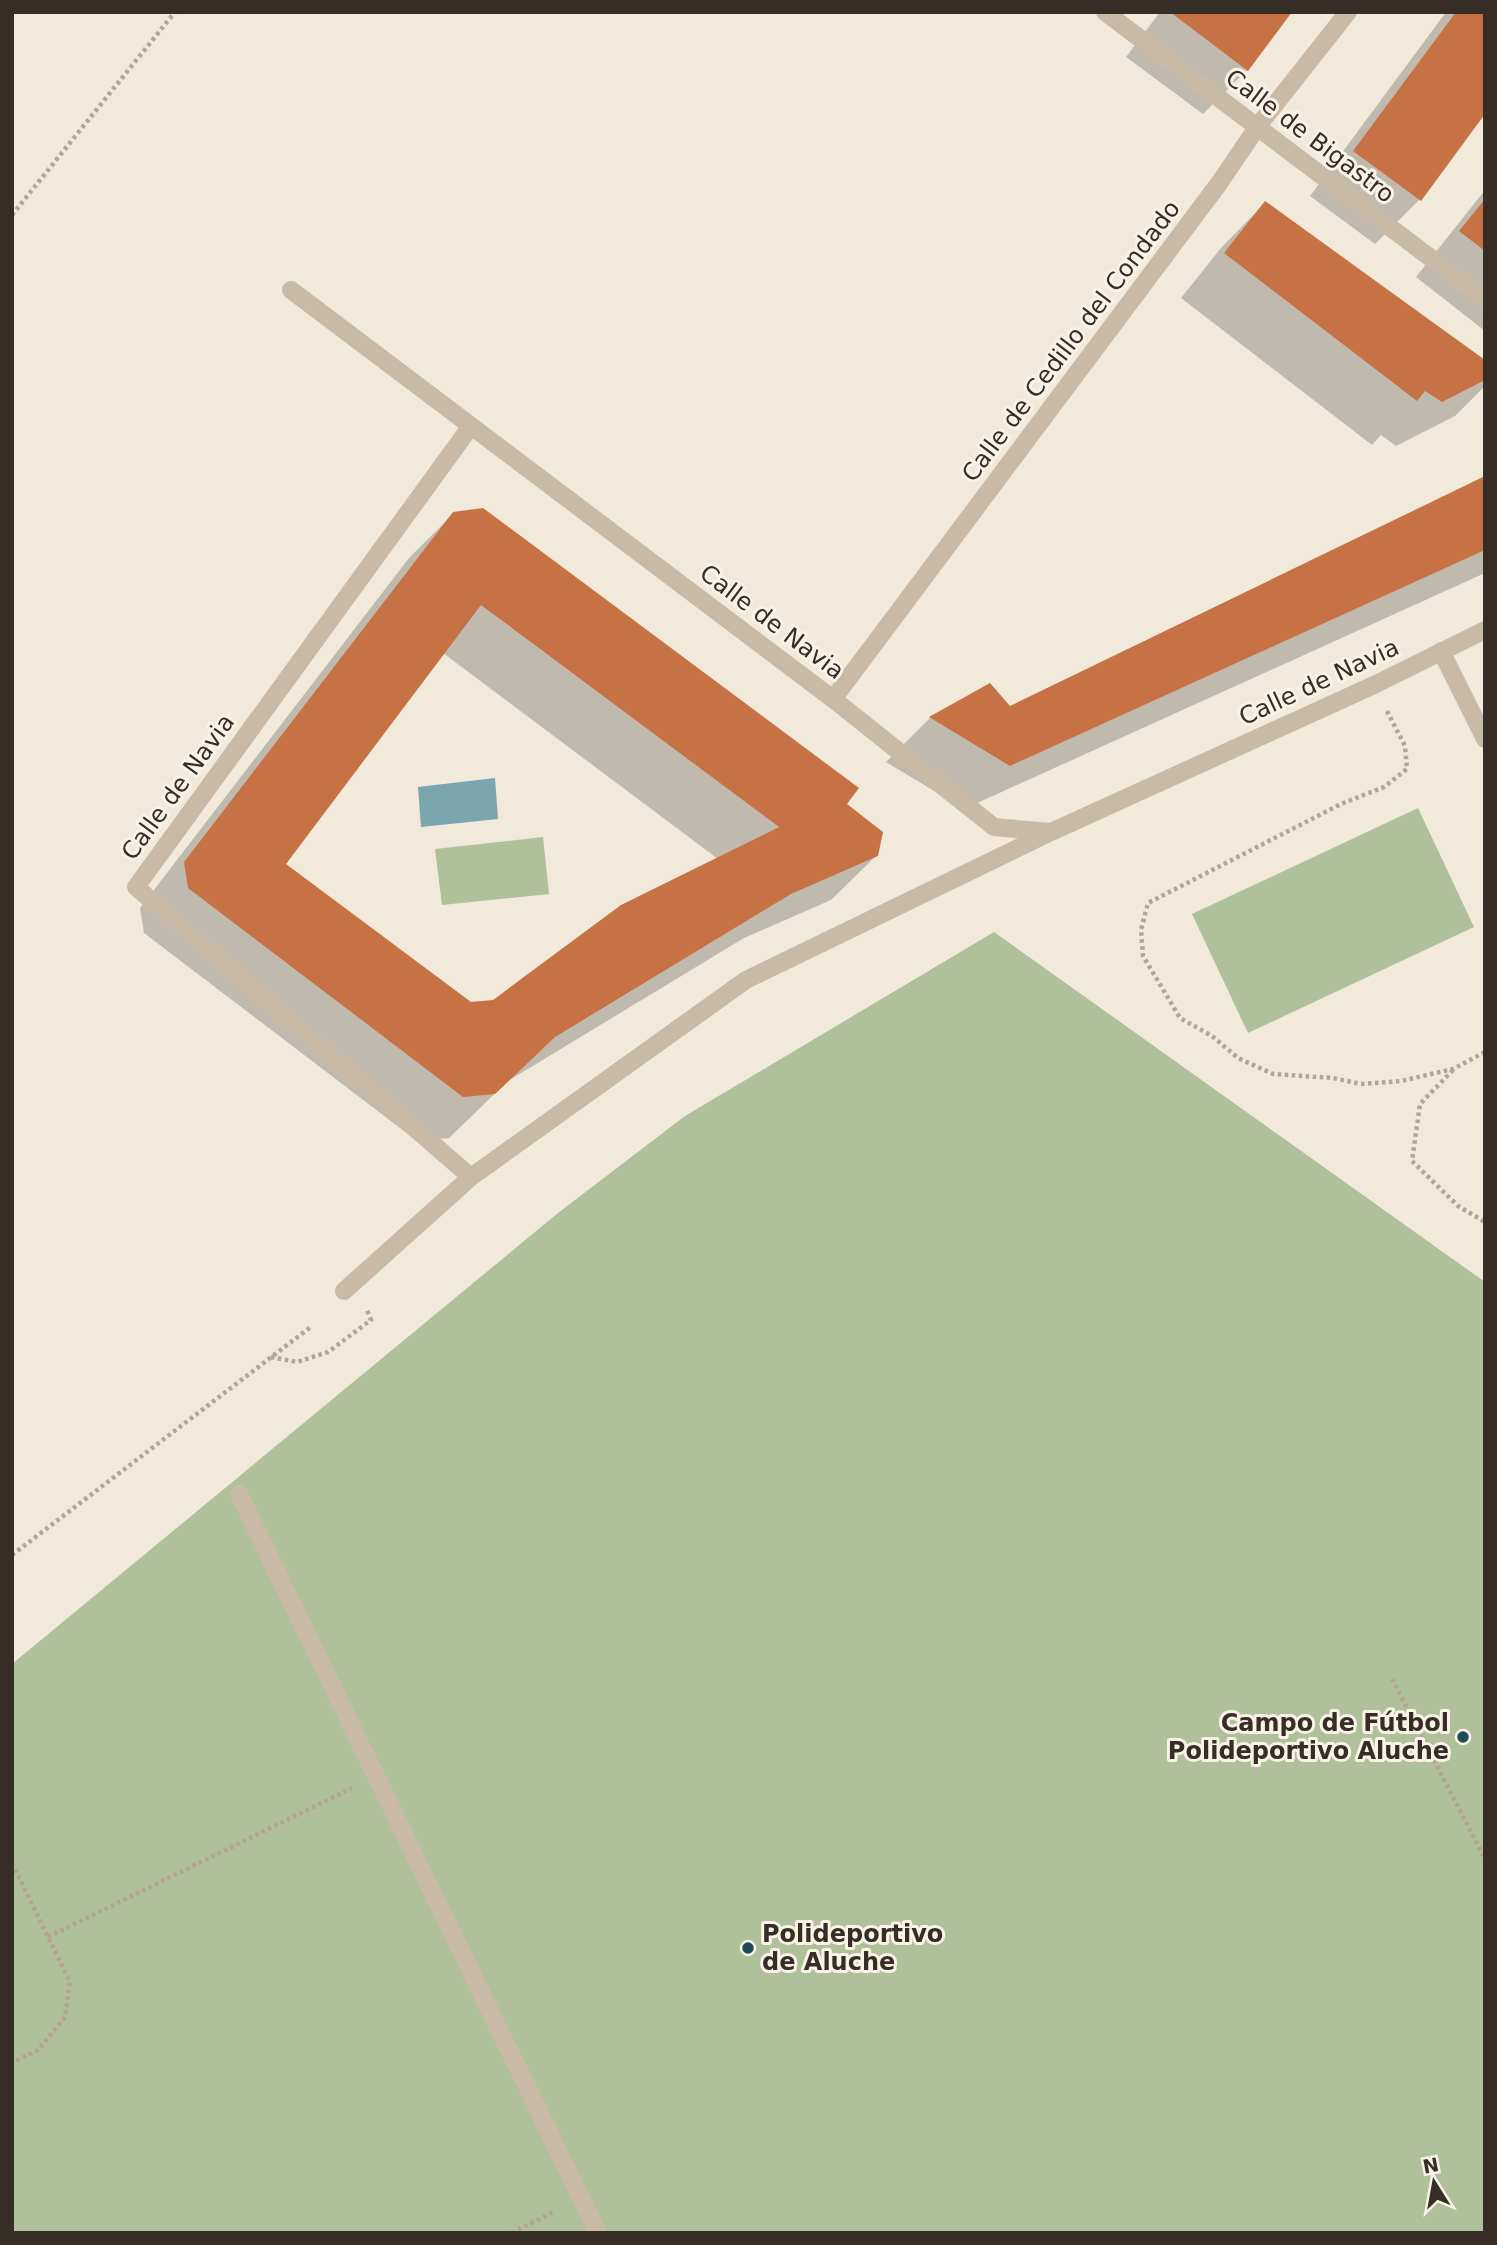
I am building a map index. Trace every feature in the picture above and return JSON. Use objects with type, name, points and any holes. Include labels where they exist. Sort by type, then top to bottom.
[{"type":"street","name":"Calle de Bigastro","points":[[1105,12],[1485,299]]},
{"type":"street","name":"Calle de Cedillo del Condado","points":[[833,699],[1212,193],[1258,126],[1348,12]]},
{"type":"street","name":"Calle de Navia","points":[[290,290],[833,699],[994,827],[1051,832]]},
{"type":"street","name":"Calle de Navia","points":[[471,426],[136,887],[471,1177]]},
{"type":"street","name":"Calle de Navia","points":[[350,1285],[471,1177],[746,980],[1051,832],[1374,685],[1485,630]]},
{"type":"street","points":[[1441,651],[1485,739]]},
{"type":"street","points":[[239,1494],[598,2233]]},
{"type":"path","points":[[12,215],[175,12]]},
{"type":"path","points":[[1374,685],[1405,746],[1407,769],[1384,787],[1341,804],[1149,903],[1141,930],[1143,956],[1180,1018],[1212,1036],[1238,1058],[1273,1074],[1334,1078],[1361,1084],[1401,1081],[1453,1069],[1485,1052]]},
{"type":"path","points":[[1453,1069],[1420,1104],[1412,1161],[1458,1206],[1485,1222]]},
{"type":"path","points":[[271,1357],[297,1362],[328,1352],[371,1320],[350,1285]]},
{"type":"path","points":[[12,1555],[312,1326]]},
{"type":"path","points":[[1392,1679],[1485,1859]]},
{"type":"path","points":[[48,1937],[376,1776]]},
{"type":"path","points":[[12,1863],[70,1982],[65,2017],[38,2050],[12,2063]]},
{"type":"path","points":[[512,2233],[581,2198]]},
{"type":"green space","points":[[1418,808],[1474,927],[1248,1033],[1192,914]]},
{"type":"green space","points":[[543,837],[549,894],[442,905],[435,849]]},
{"type":"green space","name":"Polideportivo de Aluche","points":[[994,932],[1485,1282],[1485,2233],[12,2233],[12,1664],[558,1213],[685,1116]]},
{"type":"water","points":[[495,778],[498,819],[421,827],[418,787]]},
{"type":"building","points":[[1170,12],[1292,12],[1248,71]]},
{"type":"building","points":[[1456,12],[1485,12],[1485,114],[1421,201],[1353,151]]},
{"type":"building","points":[[1485,199],[1485,251],[1459,231]]},
{"type":"building","points":[[1265,201],[1485,360],[1485,380],[1442,402],[1425,391],[1417,401],[1224,253]]},
{"type":"building","points":[[1485,476],[1485,550],[1010,766],[929,717],[990,683],[1010,706]]},
{"type":"building","points":[[483,508],[859,788],[847,804],[883,832],[878,856],[791,894],[555,1037],[495,1094],[463,1097],[188,888],[184,862],[453,512]],"holes":[[[481,605],[779,827],[621,905],[493,1000],[471,1002],[286,864]]]},
{"type":"place","name":"Campo de Fútbol Polideportivo Aluche","points":[[1463,1737]]},
{"type":"place","name":"Polideportivo de Aluche","points":[[748,1948]]}]
